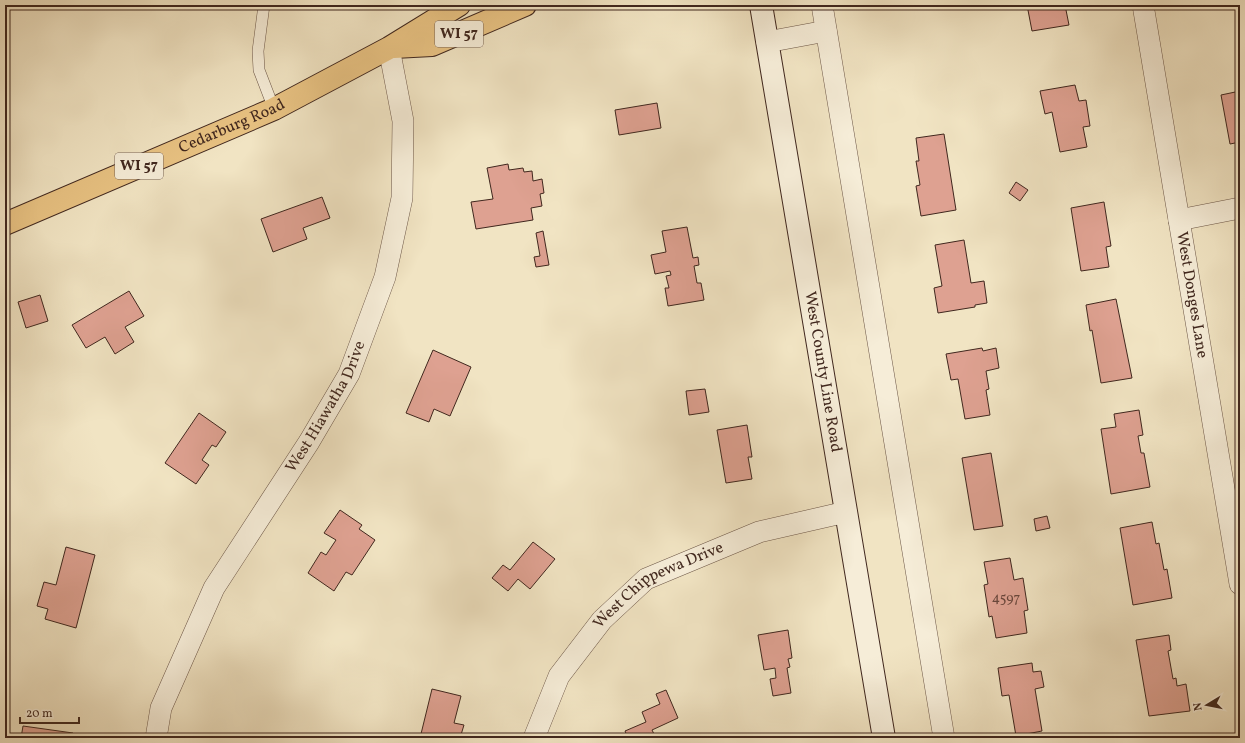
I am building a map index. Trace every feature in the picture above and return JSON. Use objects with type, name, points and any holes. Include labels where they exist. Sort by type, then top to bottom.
[{"type":"main road","name":"Cedarburg Road","points":[[5,224],[274,109],[389,48],[459,5]]},
{"type":"main road","name":"Cedarburg Road","points":[[389,48],[432,45],[525,5]]},
{"type":"street","name":"West County Line Road","points":[[761,5],[884,738]]},
{"type":"street","points":[[822,5],[944,738]]},
{"type":"street","name":"West Donges Lane","points":[[1143,5],[1240,584]]},
{"type":"street","points":[[767,42],[826,31]]},
{"type":"street","name":"West Hiawatha Drive","points":[[156,738],[161,708],[214,588],[309,442],[349,374],[385,277],[402,194],[403,121],[389,48]]},
{"type":"street","points":[[1179,220],[1240,208]]},
{"type":"street","name":"West Chippewa Drive","points":[[534,738],[559,676],[602,620],[646,579],[759,532],[846,512]]},
{"type":"lane","points":[[264,5],[258,51],[259,70],[274,109]]},
{"type":"building","points":[[1027,5],[1065,5],[1069,25],[1032,31]]},
{"type":"building","points":[[1075,85],[1079,101],[1086,100],[1090,126],[1083,127],[1087,147],[1060,152],[1052,112],[1045,114],[1040,91]]},
{"type":"building","points":[[1240,91],[1240,142],[1230,144],[1221,95]]},
{"type":"building","points":[[657,103],[661,128],[619,135],[615,110]]},
{"type":"building","points":[[944,134],[956,210],[921,216],[916,186],[920,185],[916,161],[919,161],[916,138]]},
{"type":"building","points":[[508,164],[509,170],[523,168],[524,172],[532,171],[533,181],[542,179],[544,193],[540,194],[542,206],[531,208],[533,220],[476,229],[471,202],[493,199],[487,168]]},
{"type":"building","points":[[1016,182],[1028,190],[1020,201],[1009,193]]},
{"type":"building","points":[[322,197],[330,218],[303,228],[307,239],[273,252],[261,219]]},
{"type":"building","points":[[1104,202],[1111,246],[1106,247],[1109,267],[1081,271],[1071,208]]},
{"type":"building","points":[[687,227],[693,258],[698,257],[699,265],[694,266],[697,283],[701,283],[704,300],[668,306],[665,288],[669,288],[666,276],[671,275],[670,271],[655,274],[651,255],[666,252],[662,231]]},
{"type":"building","points":[[543,231],[549,265],[536,267],[534,257],[540,256],[536,233]]},
{"type":"building","points":[[964,240],[971,283],[984,281],[987,303],[975,305],[975,307],[938,313],[934,288],[942,286],[935,245]]},
{"type":"building","points":[[129,291],[144,316],[125,327],[134,342],[115,354],[105,337],[86,348],[72,325]]},
{"type":"building","points":[[40,295],[48,321],[26,328],[18,302]]},
{"type":"building","points":[[1116,299],[1132,378],[1101,383],[1086,305]]},
{"type":"building","points":[[982,348],[983,351],[996,348],[999,368],[986,371],[989,389],[986,390],[990,415],[965,419],[958,379],[951,380],[946,354]]},
{"type":"building","points":[[433,350],[471,367],[450,416],[434,409],[429,422],[406,413]]},
{"type":"building","points":[[705,389],[709,412],[689,415],[686,391]]},
{"type":"building","points":[[1139,410],[1143,435],[1138,436],[1141,453],[1144,453],[1150,487],[1111,494],[1101,429],[1116,427],[1114,414]]},
{"type":"building","points":[[199,413],[226,432],[216,447],[212,445],[202,460],[209,465],[196,484],[165,463]]},
{"type":"building","points":[[747,425],[752,457],[748,457],[752,479],[726,483],[717,430]]},
{"type":"building","points":[[991,453],[1003,526],[974,530],[962,458]]},
{"type":"building","points":[[340,510],[362,525],[359,529],[375,540],[352,575],[346,572],[334,591],[308,573],[321,552],[326,555],[336,540],[324,533]]},
{"type":"building","points":[[1047,516],[1050,528],[1036,531],[1034,519]]},
{"type":"building","points":[[1152,522],[1156,544],[1159,543],[1164,570],[1167,569],[1172,598],[1133,605],[1120,528]]},
{"type":"building","points":[[533,542],[555,559],[530,589],[518,579],[508,591],[492,578],[503,565],[510,570]]},
{"type":"building","points":[[66,547],[95,555],[76,628],[45,619],[48,609],[37,606],[44,582],[56,585]]},
{"type":"building","points":[[1010,558],[1014,580],[1023,578],[1028,610],[1024,611],[1027,633],[996,638],[992,616],[989,617],[984,585],[988,584],[984,562]]},
{"type":"building","points":[[788,630],[792,658],[788,659],[790,667],[787,668],[791,693],[773,696],[770,679],[776,678],[775,668],[764,670],[758,635]]},
{"type":"building","points":[[1169,635],[1171,650],[1168,651],[1173,679],[1176,678],[1177,686],[1186,684],[1190,711],[1149,716],[1136,640]]},
{"type":"building","points":[[1032,663],[1033,672],[1041,671],[1044,687],[1035,689],[1042,731],[1016,736],[1009,695],[1002,696],[998,668]]},
{"type":"building","points":[[432,689],[461,696],[454,723],[464,725],[460,738],[420,738]]},
{"type":"building","points":[[666,690],[678,718],[652,730],[655,736],[651,738],[628,738],[625,731],[646,722],[642,712],[660,704],[656,694]]},
{"type":"building","points":[[23,726],[73,733],[72,738],[21,738]]}]
